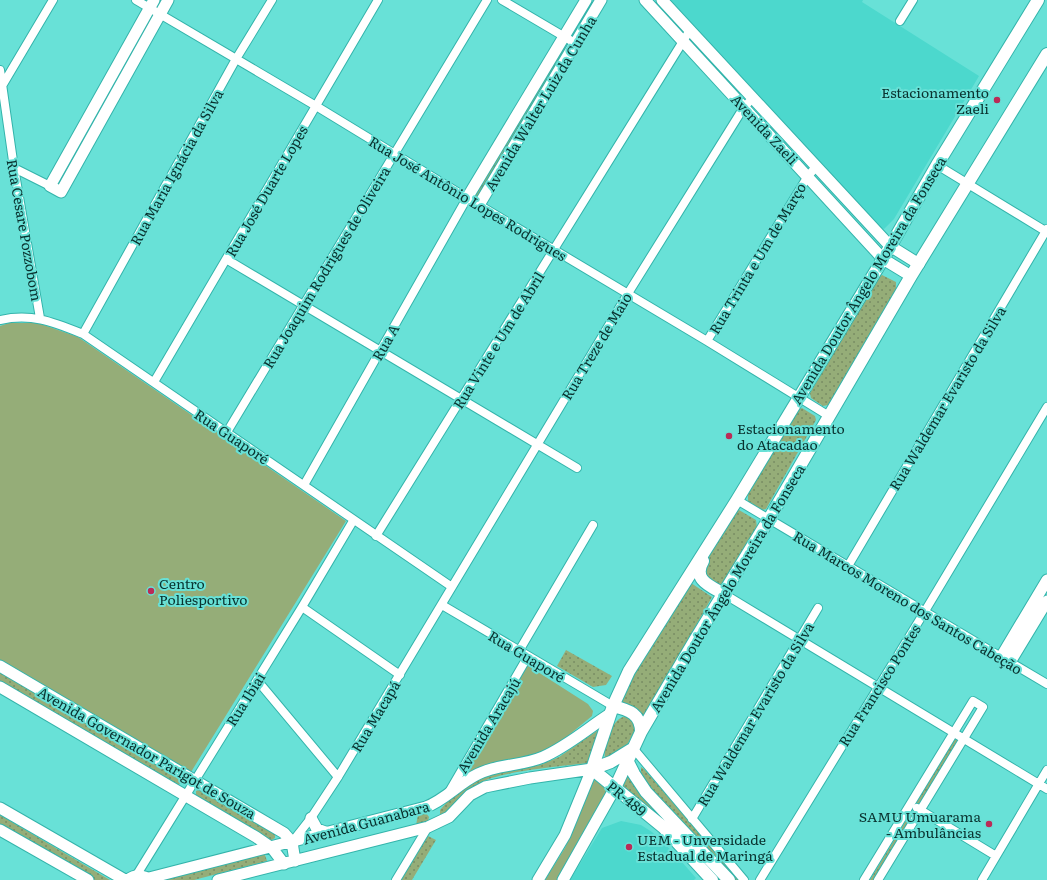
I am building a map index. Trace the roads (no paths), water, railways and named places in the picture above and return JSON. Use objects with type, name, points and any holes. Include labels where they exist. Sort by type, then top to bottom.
[{"type":"main road","name":"Avenida Doutor Ângelo Moreira da Fonseca","points":[[598,767],[599,750],[612,710],[629,671],[737,500],[883,259],[937,165],[1038,0]]},
{"type":"main road","name":"Avenida Doutor Ângelo Moreira da Fonseca","points":[[613,787],[641,732],[695,640],[769,519],[918,264],[1047,54]]},
{"type":"main road","points":[[705,551],[706,555],[699,568],[700,577],[706,583],[724,594]]},
{"type":"main road","points":[[612,710],[636,715],[641,725],[641,732]]},
{"type":"main road","points":[[598,767],[622,756],[633,748]]},
{"type":"main road","name":"PR-489","points":[[627,760],[636,778],[646,792],[729,880]]},
{"type":"main road","name":"PR-489","points":[[598,767],[613,787],[663,827],[712,880]]},
{"type":"street","points":[[2,86],[53,0]]},
{"type":"street","name":"Rua José Antônio Lopes Rodrigues","points":[[136,0],[152,4],[160,14],[395,153],[480,206],[707,341],[829,416]]},
{"type":"street","points":[[14,168],[61,192],[168,0]]},
{"type":"street","name":"Rua Maria Ignácia da Silva","points":[[82,334],[236,59],[272,0]]},
{"type":"street","name":"Rua José Duarte Lopes","points":[[154,382],[378,0]]},
{"type":"street","name":"Rua Joaquim Rodrigues de Oliveira","points":[[227,432],[487,0]]},
{"type":"street","points":[[502,0],[575,44]]},
{"type":"street","name":"Avenida Walter Luiz da Cunha","points":[[467,198],[586,0]]},
{"type":"street","name":"Avenida Walter Luiz da Cunha","points":[[480,206],[601,0]]},
{"type":"street","name":"Avenida Zaeli","points":[[645,0],[883,259],[911,276]]},
{"type":"street","name":"Avenida Zaeli","points":[[662,0],[890,246],[918,264]]},
{"type":"street","points":[[900,21],[913,0]]},
{"type":"street","points":[[50,186],[152,4]]},
{"type":"street","name":"Rua Vinte e Um de Abril","points":[[376,536],[554,250],[682,40],[690,30]]},
{"type":"street","name":"Rua Cesare Pozzobom","points":[[0,70],[14,168],[40,318]]},
{"type":"street","name":"Rua Treze de Maio","points":[[452,587],[627,294],[744,107],[753,98]]},
{"type":"street","points":[[937,165],[1047,231]]},
{"type":"street","name":"Rua Trinta e Um de Março","points":[[707,341],[808,176],[816,167]]},
{"type":"street","name":"Rua A","points":[[304,485],[467,198]]},
{"type":"street","name":"Rua Waldemar Evaristo da Silva","points":[[848,566],[1047,231]]},
{"type":"street","points":[[226,259],[304,304],[577,468]]},
{"type":"street","name":"Rua Guaporé","points":[[0,320],[13,317],[40,318],[82,334],[304,485],[353,521],[452,587]]},
{"type":"street","name":"Rua Francisco Pontes","points":[[760,880],[1047,407]]},
{"type":"street","name":"Rua Marcos Moreno dos Santos Cabeção","points":[[737,500],[1047,684]]},
{"type":"street","name":"Rua Ibiai","points":[[132,878],[257,680],[353,521]]},
{"type":"street","points":[[519,651],[593,525]]},
{"type":"street","points":[[1005,660],[1047,580]]},
{"type":"street","name":"Rua Macapá","points":[[292,842],[311,818],[338,777],[452,587]]},
{"type":"street","points":[[724,594],[1047,789]]},
{"type":"street","points":[[1005,660],[1047,601]]},
{"type":"street","name":"Rua Guaporé","points":[[442,605],[528,656],[612,710]]},
{"type":"street","points":[[302,607],[400,675]]},
{"type":"street","name":"Rua Waldemar Evaristo da Silva","points":[[692,819],[818,608]]},
{"type":"street","name":"Avenida Aracajú","points":[[448,793],[528,656]]},
{"type":"street","name":"Avenida Governador Parigot de Souza","points":[[0,666],[284,833],[292,842]]},
{"type":"street","points":[[257,680],[338,777]]},
{"type":"street","name":"Avenida Governador Parigot de Souza","points":[[0,687],[256,837],[290,862]]},
{"type":"street","points":[[864,880],[973,701],[983,706],[878,880]]},
{"type":"street","name":"Avenida Guanabara","points":[[150,879],[435,804],[448,793],[477,774],[487,770],[525,763],[556,751],[612,710]]},
{"type":"street","points":[[633,748],[744,880]]},
{"type":"street","name":"Avenida Guanabara","points":[[218,880],[428,827],[448,817],[470,795],[484,787],[598,767]]},
{"type":"street","name":"Avenida Doutor Ângelo Moreira da Fonseca","points":[[538,880],[565,835],[598,767]]},
{"type":"street","points":[[982,880],[1047,770]]},
{"type":"street","name":"Avenida Doutor Ângelo Moreira da Fonseca","points":[[563,880],[613,787]]},
{"type":"street","points":[[910,804],[996,856]]},
{"type":"street","points":[[0,808],[125,880]]},
{"type":"street","points":[[311,818],[317,829],[328,833]]},
{"type":"street","points":[[396,880],[428,827]]},
{"type":"street","points":[[0,830],[88,880]]},
{"type":"street","points":[[253,852],[256,837]]},
{"type":"street","points":[[290,862],[292,842]]},
{"type":"street","points":[[132,878],[150,879]]},
{"type":"place","name":"Estacionamento Zaeli","points":[[997,100]]},
{"type":"place","name":"Estacionamento do Atacadao","points":[[729,436]]},
{"type":"place","name":"Centro Poliesportivo","points":[[151,591]]},
{"type":"place","name":"SAMU Umuarama - Ambulâncias","points":[[989,824]]},
{"type":"place","name":"UEM - Unversidade Estadual de Maringá","points":[[629,847]]}]
